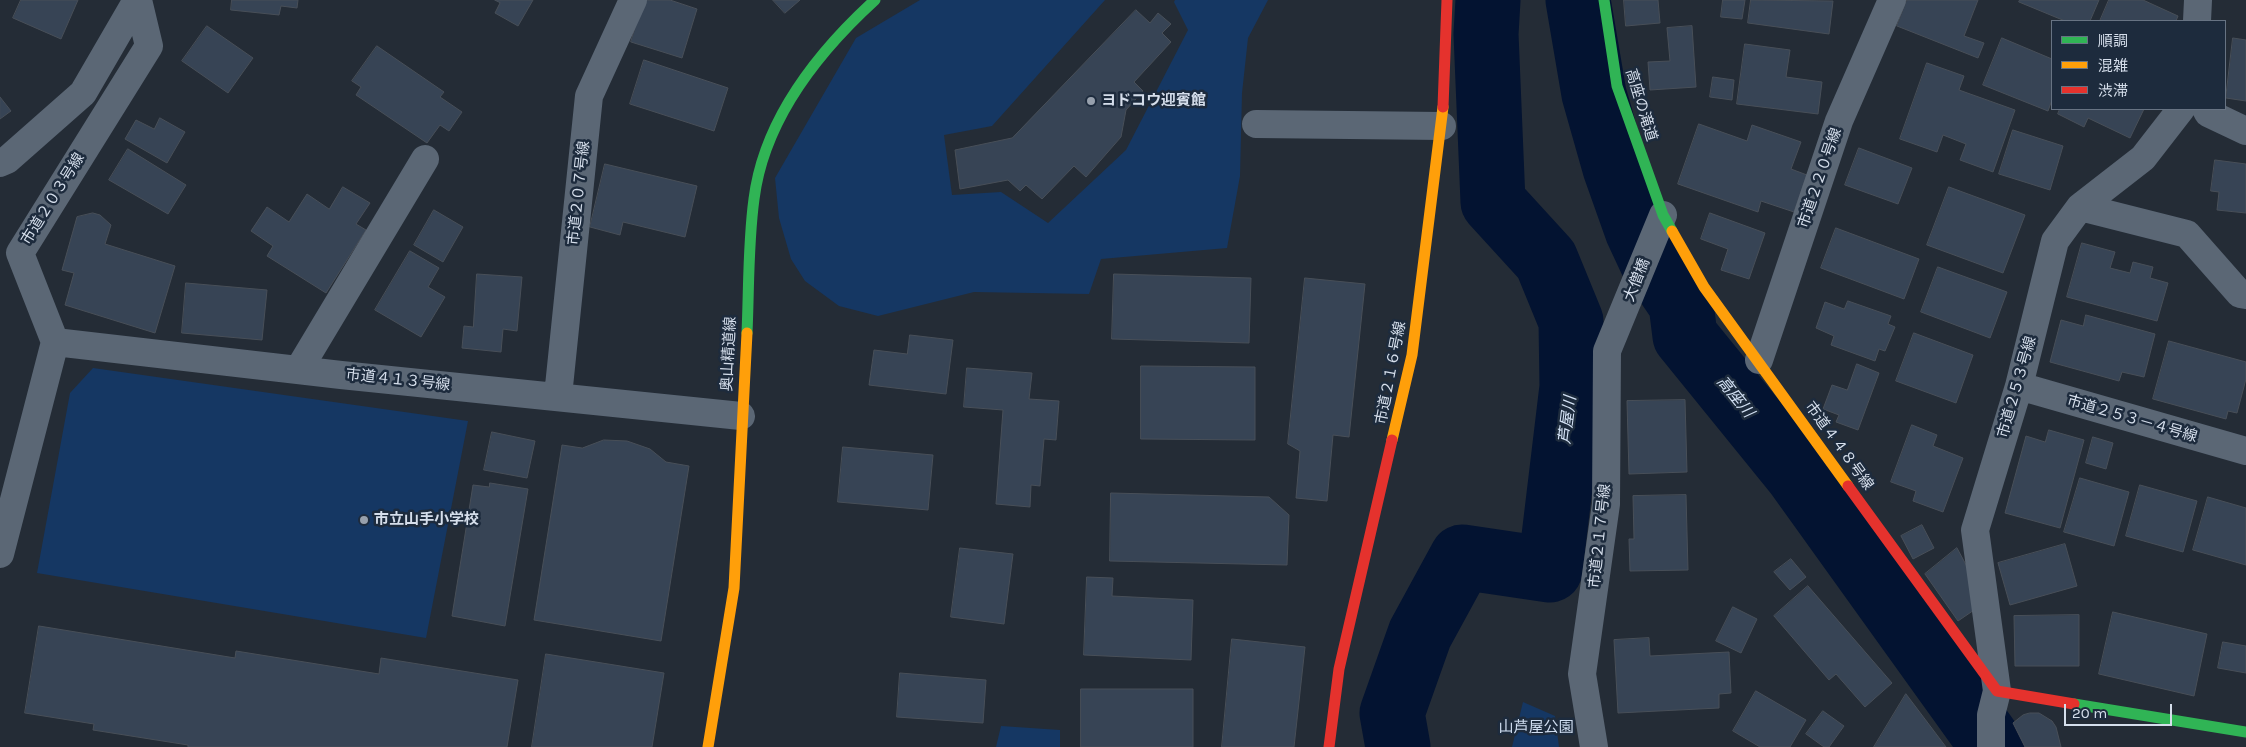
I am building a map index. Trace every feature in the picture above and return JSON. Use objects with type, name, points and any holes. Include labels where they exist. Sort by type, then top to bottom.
[{"type":"street","points":[[0,163],[7,160],[83,93],[138,0]]},
{"type":"street","name":"市道２０３号線","points":[[55,342],[20,253],[149,46],[138,0]]},
{"type":"street","name":"市道２０７号線","points":[[558,396],[589,96],[633,0]]},
{"type":"street","name":"奥山精道線","points":[[708,747],[734,588],[741,416],[754,198],[767,149],[792,97],[816,63],[849,23],[875,0]]},
{"type":"street","name":"市道２１６号線","points":[[1329,747],[1339,669],[1412,354],[1442,126],[1447,0]]},
{"type":"street","name":"高座の滝道","points":[[1604,0],[1617,86],[1660,224]]},
{"type":"street","name":"市道２２０号線","points":[[1759,360],[1839,122],[1892,0]]},
{"type":"street","points":[[2198,0],[2198,20]]},
{"type":"street","name":"市道２５３号線","points":[[1991,747],[1994,703],[1975,530],[2019,386],[2055,241],[2080,207],[2144,158],[2180,110]]},
{"type":"street","points":[[2206,110],[2208,113],[2246,131]]},
{"type":"street","points":[[1256,124],[1442,126]]},
{"type":"street","points":[[299,369],[425,159]]},
{"type":"street","points":[[2080,207],[2186,234],[2240,294],[2246,295]]},
{"type":"street","name":"大僧橋","points":[[1618,327],[1660,224]]},
{"type":"street","name":"市道４４８号線","points":[[1660,224],[1704,287],[1759,360],[1994,703]]},
{"type":"street","name":"市道２１７号線","points":[[1594,747],[1582,674],[1606,504],[1607,350],[1618,327]]},
{"type":"street","points":[[0,554],[55,342]]},
{"type":"street","name":"市道４１３号線","points":[[55,342],[741,416]]},
{"type":"street","name":"市道２５３－４号線","points":[[2019,386],[2246,452]]},
{"type":"street","points":[[1994,703],[2246,732]]},
{"type":"green space","points":[[920,0],[1105,0],[992,126],[944,135],[952,195],[1001,192],[1048,223],[1126,150],[1188,30],[1174,2],[1175,0],[1268,0],[1248,38],[1242,93],[1240,176],[1227,248],[1101,259],[1089,294],[974,292],[878,316],[839,306],[805,281],[791,259],[779,218],[775,178],[856,38]]},
{"type":"green space","points":[[93,368],[468,421],[426,638],[37,573],[70,393]]},
{"type":"green space","name":"山芦屋公園","points":[[1523,702],[1555,716],[1559,747],[1512,747]]},
{"type":"green space","points":[[1001,726],[1060,730],[1060,747],[996,747]]},
{"type":"building","points":[[21,0],[78,0],[61,39],[13,18]]},
{"type":"building","points":[[232,0],[298,0],[297,8],[281,6],[279,15],[231,10]]},
{"type":"building","points":[[495,0],[533,0],[518,26],[495,13],[500,3]]},
{"type":"building","points":[[644,0],[670,0],[697,9],[682,58],[631,42]]},
{"type":"building","points":[[773,0],[800,0],[785,13]]},
{"type":"building","points":[[1624,0],[1658,0],[1660,23],[1626,26]]},
{"type":"building","points":[[1723,0],[1745,0],[1742,19],[1721,17]]},
{"type":"building","points":[[1751,0],[1833,1],[1829,34],[1748,23]]},
{"type":"building","points":[[1907,0],[1978,0],[1964,36],[1984,43],[1978,58],[1897,26]]},
{"type":"building","points":[[2020,0],[2099,0],[2090,20],[2063,20],[2019,2]]},
{"type":"building","points":[[2109,0],[2143,0],[2178,16],[2176,20],[2100,20]]},
{"type":"building","name":"ヨドコウ迎賓館","points":[[1136,10],[1150,23],[1158,13],[1171,24],[1162,33],[1171,42],[1134,82],[1143,91],[1126,110],[1121,137],[1086,177],[1074,166],[1042,199],[1026,185],[1020,191],[1008,180],[960,189],[955,150],[1012,138]]},
{"type":"building","points":[[207,26],[253,58],[228,93],[182,61]]},
{"type":"building","points":[[1692,26],[1696,87],[1650,90],[1648,62],[1670,61],[1667,28]]},
{"type":"building","points":[[2002,38],[2051,59],[2051,103],[2048,111],[1983,85]]},
{"type":"building","points":[[2233,38],[2246,40],[2246,101],[2226,98]]},
{"type":"building","points":[[1745,44],[1790,50],[1786,77],[1822,82],[1818,114],[1737,104]]},
{"type":"building","points":[[377,46],[444,92],[440,97],[462,112],[449,131],[440,125],[427,143],[356,95],[361,87],[352,81]]},
{"type":"building","points":[[644,60],[728,88],[714,131],[630,104]]},
{"type":"building","points":[[1927,63],[1964,76],[1959,90],[2015,110],[1993,172],[1960,160],[1966,144],[1943,135],[1937,152],[1900,139]]},
{"type":"building","points":[[1713,77],[1734,80],[1732,100],[1710,97]]},
{"type":"building","points":[[0,97],[11,111],[0,119]]},
{"type":"building","points":[[2060,110],[2144,110],[2130,138],[2088,118],[2084,127],[2058,114]]},
{"type":"building","points":[[160,118],[185,132],[167,163],[125,139],[136,120],[154,129]]},
{"type":"building","points":[[1699,124],[1747,141],[1752,125],[1801,142],[1791,169],[1807,175],[1794,212],[1761,201],[1758,212],[1678,184]]},
{"type":"building","points":[[2013,130],[2063,146],[2050,190],[1999,174]]},
{"type":"building","points":[[1859,148],[1912,168],[1898,204],[1845,185]]},
{"type":"building","points":[[128,149],[186,185],[168,214],[109,180]]},
{"type":"building","points":[[2215,160],[2246,164],[2246,213],[2217,210],[2219,192],[2211,191]]},
{"type":"building","points":[[605,164],[697,186],[685,237],[623,222],[620,235],[590,227]]},
{"type":"building","points":[[343,187],[370,203],[356,224],[366,230],[326,293],[267,256],[273,246],[251,231],[267,207],[289,222],[307,194],[329,209]]},
{"type":"building","points":[[1949,187],[2025,215],[2003,273],[1927,245]]},
{"type":"building","points":[[434,210],[463,227],[443,262],[414,245]]},
{"type":"building","points":[[93,213],[100,215],[111,225],[105,244],[175,266],[155,333],[65,305],[74,273],[62,270],[77,217]]},
{"type":"building","points":[[1710,213],[1765,233],[1749,279],[1721,270],[1728,249],[1701,239]]},
{"type":"building","points":[[1836,228],[1919,259],[1904,299],[1821,268]]},
{"type":"building","points":[[2082,243],[2115,252],[2110,268],[2130,273],[2133,262],[2153,267],[2150,278],[2168,283],[2157,321],[2067,297]]},
{"type":"building","points":[[410,251],[439,268],[428,287],[445,297],[421,337],[375,310]]},
{"type":"building","points":[[1938,267],[2007,292],[1990,338],[1921,312]]},
{"type":"building","points":[[477,274],[522,277],[517,331],[503,329],[501,352],[462,348],[464,326],[473,327]]},
{"type":"building","points":[[1114,274],[1251,278],[1249,343],[1112,339]]},
{"type":"building","points":[[1305,278],[1365,284],[1349,437],[1333,435],[1327,501],[1296,498],[1300,451],[1288,444]]},
{"type":"building","points":[[186,283],[267,290],[262,340],[182,333]]},
{"type":"building","points":[[1848,301],[1891,316],[1888,324],[1895,327],[1885,351],[1879,349],[1875,361],[1831,345],[1834,336],[1816,328],[1825,302],[1844,309]]},
{"type":"building","points":[[2086,315],[2155,334],[2144,377],[2122,372],[2119,381],[2050,362],[2061,320],[2083,326]]},
{"type":"building","points":[[1914,333],[1973,355],[1956,403],[1896,381]]},
{"type":"building","points":[[910,335],[953,340],[946,394],[869,385],[874,350],[907,354]]},
{"type":"building","points":[[2169,341],[2246,362],[2246,379],[2237,413],[2228,411],[2226,419],[2153,399]]},
{"type":"building","points":[[1857,364],[1879,373],[1858,430],[1836,422],[1839,415],[1823,409],[1832,385],[1847,390]]},
{"type":"building","points":[[1141,366],[1255,367],[1255,440],[1141,439]]},
{"type":"building","points":[[967,368],[1032,373],[1029,399],[1059,401],[1056,440],[1044,439],[1040,486],[1031,485],[1030,507],[996,504],[1003,410],[964,407]]},
{"type":"building","points":[[1685,400],[1687,472],[1629,474],[1627,401]]},
{"type":"building","points":[[1912,425],[1937,435],[1933,446],[1963,458],[1943,512],[1913,501],[1916,491],[1891,482]]},
{"type":"building","points":[[2049,430],[2084,440],[2060,528],[2005,513],[2026,436],[2045,442]]},
{"type":"building","points":[[492,432],[535,441],[527,478],[484,470]]},
{"type":"building","points":[[2093,437],[2113,443],[2106,469],[2086,463]]},
{"type":"building","points":[[604,440],[627,441],[650,449],[666,462],[689,466],[661,641],[534,620],[562,445],[582,448]]},
{"type":"building","points":[[843,447],[933,455],[928,510],[838,502]]},
{"type":"building","points":[[2080,478],[2129,492],[2114,546],[2064,532]]},
{"type":"building","points":[[490,483],[528,489],[505,626],[452,616],[473,485],[489,487]]},
{"type":"building","points":[[2140,485],[2197,501],[2183,552],[2126,536]]},
{"type":"building","points":[[1111,493],[1269,497],[1289,515],[1287,565],[1110,561]]},
{"type":"building","points":[[1686,495],[1688,570],[1630,571],[1629,539],[1634,539],[1633,496]]},
{"type":"building","points":[[2208,497],[2246,508],[2246,565],[2193,550]]},
{"type":"building","points":[[1922,525],[1934,548],[1913,559],[1901,536]]},
{"type":"building","points":[[2065,544],[2077,586],[2010,605],[1998,563]]},
{"type":"building","points":[[960,548],[1013,554],[1004,624],[951,617]]},
{"type":"building","points":[[1957,548],[1972,576],[1977,608],[1958,621],[1925,574]]},
{"type":"building","points":[[1791,559],[1806,577],[1790,590],[1774,572]]},
{"type":"building","points":[[1087,577],[1113,578],[1112,596],[1193,600],[1191,660],[1084,655]]},
{"type":"building","points":[[1808,586],[1892,683],[1865,707],[1836,674],[1829,680],[1774,616]]},
{"type":"building","points":[[1733,607],[1757,619],[1741,653],[1716,641]]},
{"type":"building","points":[[2113,612],[2207,634],[2194,696],[2099,674]]},
{"type":"building","points":[[2079,615],[2079,666],[2015,666],[2014,616]]},
{"type":"building","points":[[39,626],[235,658],[236,651],[379,674],[381,658],[518,680],[507,747],[188,747],[188,745],[93,730],[94,724],[25,713]]},
{"type":"building","points":[[1649,638],[1650,656],[1729,652],[1731,693],[1719,694],[1719,708],[1618,713],[1614,640]]},
{"type":"building","points":[[1232,639],[1305,647],[1294,747],[1222,747]]},
{"type":"building","points":[[2223,642],[2246,646],[2246,673],[2218,668]]},
{"type":"building","points":[[546,654],[664,673],[652,747],[532,747]]},
{"type":"building","points":[[900,673],[986,680],[983,723],[897,717]]},
{"type":"building","points":[[1081,689],[1193,689],[1193,747],[1081,747]]},
{"type":"building","points":[[1756,691],[1806,720],[1790,747],[1760,747],[1733,731]]},
{"type":"building","points":[[1906,694],[1946,747],[1874,747]]},
{"type":"building","points":[[1823,711],[1844,726],[1829,747],[1824,747],[1806,734]]},
{"type":"building","points":[[2039,713],[2052,721],[2056,727],[2061,747],[2025,747],[2013,723],[2023,715]]},
{"type":"waterway","name":"芦屋川","points":[[1398,747],[1392,713],[1420,634],[1462,557],[1550,570],[1572,387],[1571,321],[1546,260],[1493,202],[1486,34],[1488,0]]},
{"type":"waterway","name":"高座川","points":[[1578,0],[1594,94],[1615,168],[1637,230],[1651,260],[1681,304],[1685,336],[1797,474],[1993,747]]},
{"type":"traffic: fast","points":[[747,333],[752,216],[760,170],[769,141],[797,89],[814,65],[833,42],[875,0]]},
{"type":"traffic: fast","points":[[1604,0],[1617,86],[1663,215],[1672,231]]},
{"type":"traffic: fast","points":[[2074,704],[2246,732]]},
{"type":"traffic: slow","points":[[1392,440],[1412,355],[1443,107]]},
{"type":"traffic: slow","points":[[1672,231],[1704,287],[1848,486]]},
{"type":"traffic: slow","points":[[708,747],[734,588],[747,333]]},
{"type":"traffic: jam","points":[[1443,107],[1447,0]]},
{"type":"traffic: jam","points":[[1329,747],[1339,669],[1392,440]]},
{"type":"traffic: jam","points":[[1848,486],[1997,691],[2074,704]]},
{"type":"place","name":"ヨドコウ迎賓館","points":[[1091,101]]},
{"type":"place","name":"市立山手小学校","points":[[364,520]]}]
